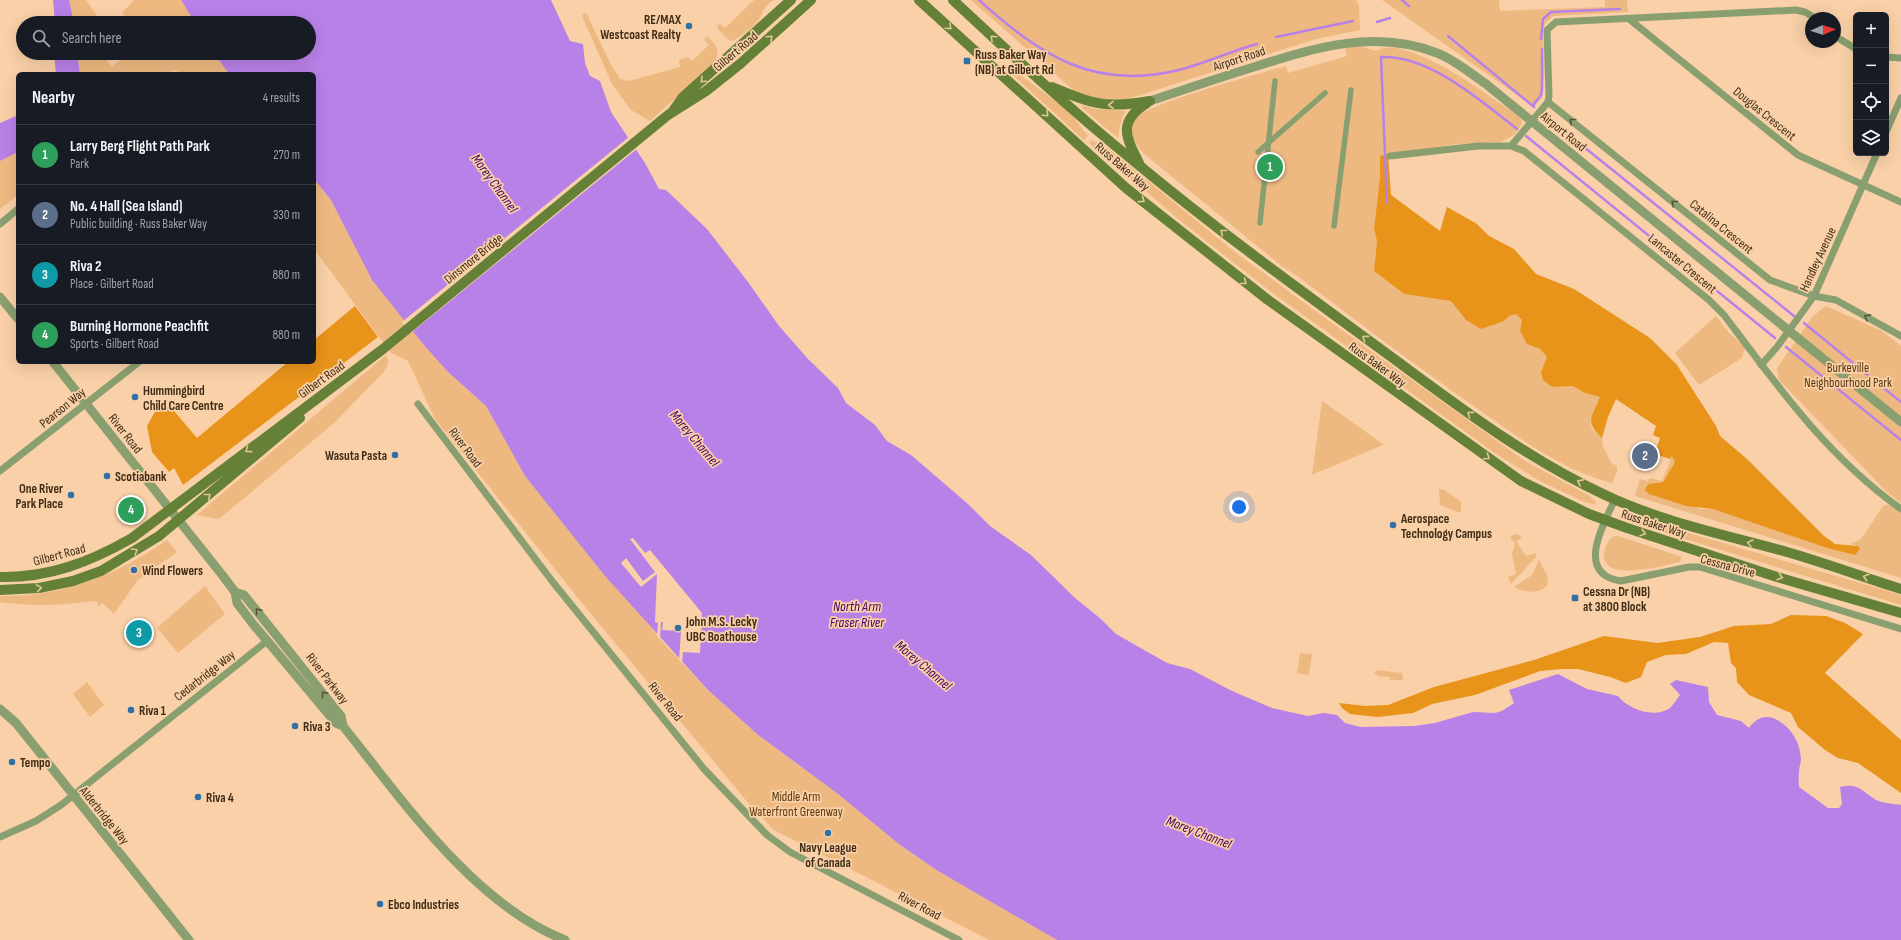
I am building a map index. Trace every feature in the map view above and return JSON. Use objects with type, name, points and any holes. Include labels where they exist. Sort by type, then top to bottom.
[{"type":"main road","name":"Gilbert Road","points":[[666,117],[683,98],[791,0]]},
{"type":"main road","name":"Gilbert Road","points":[[666,117],[696,98],[740,64],[811,0]]},
{"type":"main road","points":[[802,8],[820,0]]},
{"type":"main road","name":"Russ Baker Way","points":[[919,0],[1126,188],[1268,300],[1521,481],[1606,520],[1777,577],[1899,612]]},
{"type":"main road","name":"Russ Baker Way","points":[[953,0],[1043,83],[1141,167],[1258,260],[1479,421],[1535,458],[1615,500],[1713,533],[1788,553],[1901,589]]},
{"type":"main road","points":[[1043,83],[1089,103],[1101,105],[1131,104],[1150,101]]},
{"type":"main road","points":[[1141,167],[1126,136],[1126,126],[1131,116],[1150,101]]},
{"type":"main road","name":"Dinsmore Bridge","points":[[356,370],[666,117]]},
{"type":"main road","name":"Gilbert Road","points":[[0,577],[20,576],[53,571],[101,556],[132,538],[356,370]]},
{"type":"main road","name":"Gilbert Road","points":[[0,590],[39,588],[73,581],[101,570],[153,540],[232,476],[356,370]]},
{"type":"street","points":[[1511,146],[1548,102],[1547,30],[1556,22],[1796,10],[1805,12]]},
{"type":"street","name":"Douglas Crescent","points":[[1629,19],[1798,155],[1901,202]]},
{"type":"street","name":"Airport Road","points":[[1150,101],[1321,47],[1358,41],[1389,40],[1410,44],[1450,58],[1486,84],[1532,121],[1901,422]]},
{"type":"street","points":[[1841,40],[1854,48]]},
{"type":"street","points":[[1889,57],[1901,58]]},
{"type":"street","points":[[1260,223],[1275,81]]},
{"type":"street","points":[[1334,226],[1351,90]]},
{"type":"street","points":[[1258,152],[1325,93]]},
{"type":"street","points":[[1889,125],[1901,98]]},
{"type":"street","name":"Catalina Crescent","points":[[1548,102],[1770,280],[1814,296],[1836,300],[1901,336]]},
{"type":"street","name":"Lancaster Crescent","points":[[1390,156],[1478,146],[1511,146],[1524,151],[1688,281],[1724,315],[1809,426],[1834,452],[1885,498],[1901,509]]},
{"type":"street","name":"Handley Avenue","points":[[1762,365],[1814,296],[1876,156]]},
{"type":"street","points":[[0,224],[16,211]]},
{"type":"street","points":[[0,296],[16,316]]},
{"type":"street","name":"River Road","points":[[55,364],[178,520]]},
{"type":"street","name":"Pearson Way","points":[[0,471],[137,364]]},
{"type":"street","name":"River Road","points":[[418,404],[552,581],[704,769],[767,835],[790,852],[959,940]]},
{"type":"street","name":"Cessna Drive","points":[[1615,500],[1595,547],[1595,559],[1598,567],[1604,575],[1612,580],[1621,581],[1689,567],[1700,568],[1901,629]]},
{"type":"street","name":"River Parkway","points":[[178,520],[235,592],[238,603],[267,641],[336,723],[344,726]]},
{"type":"street","name":"River Parkway","points":[[235,592],[244,595],[272,628],[341,716],[344,726]]},
{"type":"street","name":"Cedarbridge Way","points":[[0,837],[36,821],[72,796],[267,641]]},
{"type":"street","name":"Alderbridge Way","points":[[0,709],[16,723],[72,796],[189,940]]},
{"type":"street","points":[[344,726],[453,859],[502,903],[553,937],[565,940]]},
{"type":"green space","points":[[69,0],[86,0],[97,16],[72,16]]},
{"type":"green space","points":[[134,0],[181,0],[191,16],[124,16],[122,13]]},
{"type":"green space","points":[[754,0],[775,0],[768,4],[759,19],[744,34],[732,41],[727,39],[717,26],[720,24],[725,28]]},
{"type":"green space","points":[[971,0],[1356,0],[1359,5],[1360,30],[1316,39],[1131,98],[1114,100],[1101,99],[1073,90]]},
{"type":"green space","points":[[1382,0],[1499,0],[1500,11],[1605,7],[1605,0],[1627,0],[1628,12],[1553,16],[1543,26],[1544,75],[1542,98],[1534,107]]},
{"type":"green space","points":[[586,12],[610,63],[620,79],[629,81],[680,67],[679,60],[688,57],[692,61],[709,45],[704,40],[707,36],[716,46],[718,52],[717,56],[713,65],[650,121],[631,110],[612,84],[582,16]]},
{"type":"green space","points":[[1360,46],[1376,51],[1387,48],[1402,49],[1419,55],[1455,73],[1513,112],[1522,121],[1521,126],[1514,135],[1501,142],[1456,144],[1380,156],[1380,177],[1374,229],[1377,241],[1374,271],[1404,294],[1451,301],[1466,320],[1504,321],[1509,316],[1516,314],[1522,320],[1520,331],[1527,344],[1540,349],[1547,357],[1541,372],[1552,387],[1573,385],[1585,393],[1600,397],[1590,422],[1592,429],[1602,438],[1603,446],[1611,463],[1617,466],[1617,472],[1612,483],[1575,470],[1540,451],[1507,430],[1431,376],[1300,278],[1283,267],[1143,153],[1133,138],[1131,129],[1134,120],[1142,113],[1158,106],[1204,90],[1286,66],[1288,73],[1347,56],[1345,48]]},
{"type":"green space","points":[[78,60],[106,60],[112,67],[120,60],[219,60],[228,72],[180,72],[174,70],[170,72],[80,72]]},
{"type":"green space","points":[[1005,64],[1068,110],[1088,136],[1084,140],[1003,66]]},
{"type":"green space","points":[[1082,105],[1095,109],[1125,111],[1120,125],[1118,138],[1082,108]]},
{"type":"green space","points":[[1091,140],[1109,149],[1236,253],[1325,318],[1525,461],[1588,495],[1596,502],[1596,505],[1582,501],[1540,481],[1496,454],[1270,291],[1183,223],[1089,143]]},
{"type":"green space","points":[[16,153],[16,197],[0,209],[0,161]]},
{"type":"green space","name":"Middle Arm Waterfront Greenway","points":[[316,181],[331,200],[448,372],[486,406],[525,476],[649,624],[658,637],[708,690],[757,734],[838,794],[900,845],[938,871],[1057,940],[989,940],[774,830],[749,804],[581,602],[435,419],[408,361],[391,353],[316,252]]},
{"type":"green space","name":"Burkeville Neighbourhood Park","points":[[1826,306],[1882,331],[1901,346],[1901,503],[1885,490],[1779,380],[1777,368],[1813,316]]},
{"type":"green space","points":[[1716,316],[1729,333],[1745,347],[1742,358],[1699,385],[1675,353]]},
{"type":"green space","points":[[386,355],[389,362],[383,373],[333,424],[219,519],[197,515]]},
{"type":"green space","points":[[1322,401],[1383,444],[1383,445],[1312,475]]},
{"type":"green space","points":[[1672,456],[1675,462],[1663,482],[1653,483],[1700,509],[1713,509],[1827,548],[1855,555],[1858,546],[1851,544],[1861,539],[1883,506],[1892,506],[1901,513],[1901,578],[1635,496],[1640,479],[1648,481],[1650,478],[1662,481]]},
{"type":"green space","points":[[1439,489],[1443,489],[1461,502],[1461,513],[1440,505]]},
{"type":"green space","points":[[1634,517],[1901,595],[1901,605],[1639,525],[1634,521]]},
{"type":"green space","points":[[1517,534],[1522,538],[1516,541],[1526,556],[1535,553],[1537,556],[1511,584],[1508,577],[1516,574],[1512,554],[1515,543],[1510,538],[1512,535]]},
{"type":"green space","points":[[1615,536],[1682,557],[1680,562],[1649,569],[1623,571],[1613,568],[1606,563],[1604,554],[1607,543]]},
{"type":"green space","points":[[167,540],[177,552],[138,580],[114,614],[102,603],[98,607],[97,601],[48,605],[24,605],[0,602],[0,596],[46,593],[88,582],[128,564]]},
{"type":"green space","points":[[1539,560],[1548,577],[1547,586],[1535,592],[1514,587],[1532,575]]},
{"type":"green space","points":[[205,586],[225,614],[178,653],[157,628]]},
{"type":"green space","points":[[1300,653],[1312,654],[1309,675],[1297,673]]},
{"type":"green space","points":[[1376,670],[1402,673],[1403,680],[1390,680],[1390,677],[1377,676],[1377,674],[1374,674]]},
{"type":"green space","points":[[87,682],[104,705],[90,717],[73,694]]},
{"type":"shaded area","points":[[1388,154],[1391,195],[1440,231],[1447,207],[1477,224],[1489,236],[1514,249],[1536,274],[1574,289],[1650,338],[1677,365],[1716,426],[1720,436],[1747,459],[1824,536],[1835,544],[1858,546],[1860,549],[1855,555],[1827,548],[1713,509],[1686,506],[1649,494],[1645,490],[1646,487],[1649,484],[1663,482],[1675,462],[1672,456],[1670,459],[1655,454],[1660,438],[1653,435],[1656,426],[1616,399],[1608,417],[1602,438],[1596,432],[1591,423],[1592,415],[1600,397],[1585,393],[1573,386],[1552,387],[1543,380],[1541,372],[1547,357],[1540,349],[1527,344],[1520,331],[1522,320],[1516,314],[1509,316],[1504,321],[1481,329],[1466,320],[1451,301],[1404,294],[1374,271],[1377,241],[1374,229],[1380,177],[1380,156]]},
{"type":"shaded area","points":[[355,306],[378,337],[183,485],[174,468],[169,472],[152,452],[147,426],[156,410],[169,405],[197,438],[286,364],[316,364],[316,338]]},
{"type":"shaded area","points":[[1791,615],[1826,616],[1845,623],[1863,634],[1825,673],[1901,740],[1901,793],[1858,763],[1838,758],[1825,750],[1798,727],[1791,713],[1749,695],[1737,682],[1736,668],[1731,663],[1728,643],[1714,642],[1686,654],[1666,655],[1647,662],[1641,677],[1626,683],[1610,677],[1578,669],[1561,669],[1540,671],[1475,695],[1432,704],[1413,713],[1378,717],[1350,714],[1342,708],[1339,703],[1365,706],[1388,705],[1434,687],[1534,660],[1604,636],[1657,643],[1700,637],[1734,626],[1771,624]]},
{"type":"water","points":[[53,0],[69,0],[72,16],[54,16]]},
{"type":"water","name":"North Arm Fraser River","points":[[181,0],[551,0],[570,41],[583,44],[585,63],[590,76],[600,81],[611,112],[645,163],[659,189],[666,190],[707,229],[748,282],[779,326],[808,359],[838,388],[846,403],[875,425],[887,441],[911,455],[968,504],[990,526],[1031,555],[1074,597],[1101,619],[1116,634],[1167,663],[1190,669],[1232,691],[1272,708],[1308,716],[1323,713],[1337,715],[1345,723],[1360,727],[1414,726],[1435,723],[1473,712],[1495,713],[1502,711],[1514,703],[1509,690],[1558,674],[1587,689],[1618,696],[1628,705],[1642,711],[1657,713],[1670,708],[1680,695],[1670,684],[1676,680],[1708,687],[1709,702],[1717,715],[1741,721],[1749,728],[1759,719],[1769,717],[1779,721],[1789,729],[1799,746],[1801,759],[1799,768],[1799,787],[1828,808],[1839,808],[1842,804],[1840,787],[1846,786],[1856,787],[1876,800],[1901,805],[1901,940],[1057,940],[938,871],[900,845],[838,794],[757,734],[708,690],[605,576],[525,476],[486,406],[448,372],[423,344],[372,280],[331,200],[316,181],[316,72],[228,72],[219,60],[316,60],[316,16],[191,16]]},
{"type":"water","points":[[55,60],[78,60],[80,72],[56,72]]},
{"type":"water","points":[[16,116],[16,153],[0,161],[0,123]]},
{"type":"pier","points":[[630,136],[638,148],[411,333],[402,322]]},
{"type":"pier","points":[[633,538],[645,553],[650,550],[702,613],[700,653],[683,652],[682,663],[679,660],[681,631],[662,630],[663,622],[661,622],[660,639],[657,636],[658,623],[655,622],[657,574],[641,587],[621,563],[626,558],[643,581],[655,572],[630,539]]},
{"type":"waterway","points":[[979,0],[1002,20],[1046,52],[1070,64],[1094,72],[1120,76],[1148,75],[1179,70],[1257,44]]},
{"type":"waterway","points":[[1402,0],[1409,6]]},
{"type":"waterway","points":[[1541,39],[1543,19],[1551,12],[1620,9]]},
{"type":"waterway","points":[[1377,22],[1390,18]]},
{"type":"waterway","points":[[1276,37],[1353,21]]},
{"type":"waterway","points":[[1448,36],[1534,107]]},
{"type":"waterway","points":[[1533,105],[1541,95],[1542,89],[1542,49]]},
{"type":"waterway","points":[[1387,203],[1381,57],[1399,58],[1418,63],[1436,72],[1471,93],[1517,129]]},
{"type":"waterway","points":[[1543,114],[1794,316]]},
{"type":"waterway","points":[[1526,136],[1775,338]]},
{"type":"waterway","points":[[1804,323],[1901,402]]},
{"type":"waterway","points":[[1786,347],[1901,440]]},
{"type":"place","name":"RE/MAX Westcoast Realty","points":[[689,26]]},
{"type":"place","name":"Russ Baker Way (NB) at Gilbert Rd","points":[[967,61]]},
{"type":"place","name":"Larry Berg Flight Path Park","points":[[1270,167]]},
{"type":"place","name":"Hummingbird Child Care Centre","points":[[135,397]]},
{"type":"place","name":"Wasuta Pasta","points":[[395,455]]},
{"type":"place","name":"No. 4 Hall (Sea Island)","points":[[1645,456]]},
{"type":"place","name":"Scotiabank","points":[[107,476]]},
{"type":"place","name":"One River Park Place","points":[[71,495]]},
{"type":"place","name":"Burning Hormone Peachfit","points":[[131,510]]},
{"type":"place","name":"Aerospace Technology Campus","points":[[1393,525]]},
{"type":"place","name":"Wind Flowers","points":[[134,570]]},
{"type":"place","name":"Cessna Dr (NB) at 3800 Block","points":[[1575,598]]},
{"type":"place","name":"John M.S. Lecky UBC Boathouse","points":[[678,628]]},
{"type":"place","name":"Riva 2","points":[[139,633]]},
{"type":"place","name":"Riva 1","points":[[131,710]]},
{"type":"place","name":"Riva 3","points":[[295,726]]},
{"type":"place","name":"Tempo","points":[[12,762]]},
{"type":"place","name":"Riva 4","points":[[198,797]]},
{"type":"place","name":"Navy League of Canada","points":[[828,833]]},
{"type":"place","name":"Ebco Industries","points":[[380,904]]},
{"type":"water label","name":"Morey Channel","points":[[495,183]]},
{"type":"water label","name":"Morey Channel","points":[[695,438]]},
{"type":"water label","name":"Morey Channel","points":[[924,665]]},
{"type":"water label","name":"Morey Channel","points":[[1199,832]]}]
